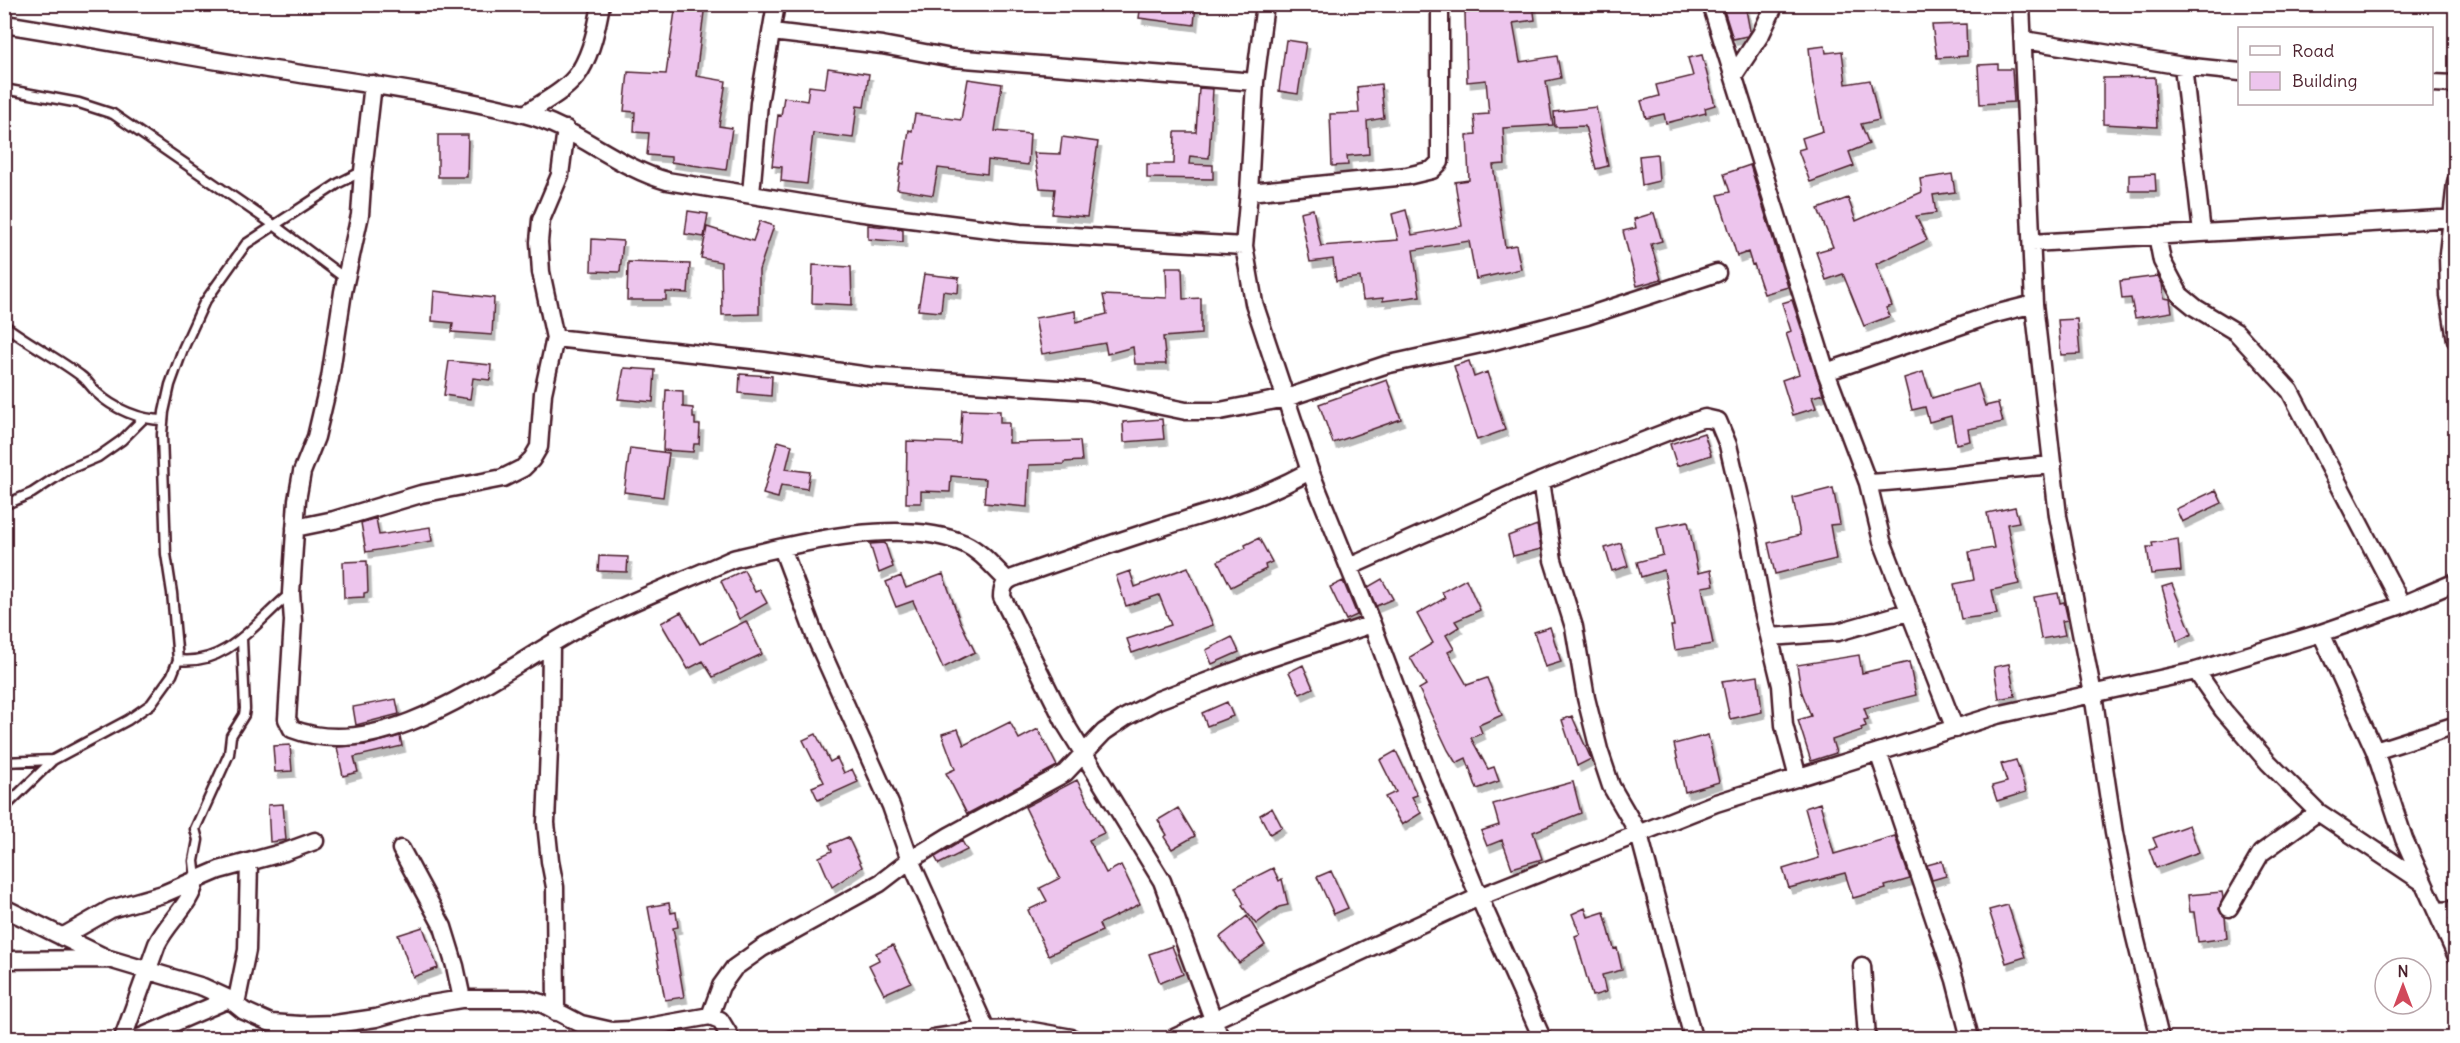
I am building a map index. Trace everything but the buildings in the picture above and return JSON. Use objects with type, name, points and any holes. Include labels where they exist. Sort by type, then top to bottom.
[{"type":"street","points":[[525,114],[562,89],[580,72],[595,36],[601,4]]},
{"type":"street","points":[[751,194],[759,104],[776,4]]},
{"type":"street","points":[[1265,4],[1255,82],[1244,246],[1254,303],[1310,471],[1427,771],[1479,897],[1542,1038]]},
{"type":"street","points":[[1249,192],[1407,176],[1432,170],[1440,162],[1440,4]]},
{"type":"street","points":[[1712,4],[1826,372],[1868,483],[1882,541],[1955,729]]},
{"type":"street","points":[[1734,75],[1761,34],[1775,4]]},
{"type":"street","points":[[2021,4],[2034,304],[2058,516],[2093,694],[2114,833],[2134,933],[2160,1038]]},
{"type":"street","points":[[4,24],[254,67],[373,84],[525,114],[566,129],[644,175],[667,181],[856,212],[1020,233],[1244,246]]},
{"type":"street","points":[[772,32],[882,45],[952,58],[1255,82]]},
{"type":"street","points":[[2024,40],[2183,66],[2238,72]]},
{"type":"street","points":[[2183,66],[2202,233]]},
{"type":"street","points":[[2433,83],[2456,84]]},
{"type":"street","points":[[373,84],[360,215],[346,280],[330,378],[316,437],[302,472],[291,593],[293,621],[287,719],[292,729],[330,738],[377,733],[421,717],[484,686],[576,630],[733,559],[782,548],[873,532],[917,532],[965,544],[977,551],[1007,580]]},
{"type":"street","points":[[296,528],[334,520],[421,494],[503,478],[523,468],[538,447],[543,393],[555,338],[541,272],[538,242],[541,220],[561,175],[566,129]]},
{"type":"street","points":[[2456,182],[2448,254],[2449,296],[2456,340]]},
{"type":"street","points":[[2032,243],[2453,218]]},
{"type":"street","points":[[2157,235],[2162,261],[2180,295],[2196,308],[2235,332],[2290,391],[2402,605]]},
{"type":"street","points":[[555,338],[764,361],[869,376],[1089,391],[1186,411],[1220,411],[1286,398],[1385,365],[1490,342],[1587,316],[1717,273]]},
{"type":"street","points":[[1826,372],[1991,315],[2034,304]]},
{"type":"street","points":[[1349,567],[1541,481],[1695,421],[1705,418],[1718,421],[1728,446],[1781,685],[1784,725],[1798,778]]},
{"type":"street","points":[[1868,483],[1912,481],[1968,472],[2053,465]]},
{"type":"street","points":[[1220,1038],[1162,882],[1066,725],[1002,597],[1002,590],[1007,580],[1170,525],[1227,509],[1276,490],[1310,471]]},
{"type":"street","points":[[1541,481],[1553,560],[1574,627],[1586,698],[1599,750],[1611,786],[1639,834],[1693,1038]]},
{"type":"street","points":[[782,548],[817,641],[891,806],[910,860],[988,1034]]},
{"type":"street","points":[[1174,1038],[1479,897],[1716,803],[1997,715],[2196,671],[2402,605],[2456,582]]},
{"type":"street","points":[[1770,637],[1839,632],[1908,612]]},
{"type":"street","points":[[710,1016],[721,986],[734,968],[762,948],[880,883],[910,860],[1065,773],[1104,732],[1126,717],[1158,700],[1267,659],[1371,624]]},
{"type":"street","points":[[2320,633],[2375,751],[2404,839],[2456,955]]},
{"type":"street","points":[[551,645],[546,823],[549,861],[555,887],[556,1012]]},
{"type":"street","points":[[2196,671],[2223,710],[2268,762],[2318,812],[2425,883]]},
{"type":"street","points":[[2375,751],[2456,725]]},
{"type":"street","points":[[1878,753],[1955,980],[1970,1038]]},
{"type":"street","points":[[2229,908],[2261,853],[2318,812]]},
{"type":"street","points":[[62,937],[111,909],[164,894],[196,879],[315,841]]},
{"type":"street","points":[[401,849],[442,927],[455,966],[462,999]]},
{"type":"street","points":[[232,1002],[247,950],[249,862]]},
{"type":"street","points":[[123,1038],[162,933],[189,899],[196,879]]},
{"type":"street","points":[[4,908],[109,959],[203,987],[244,1011],[271,1023],[338,1031],[419,1006],[462,999],[526,999],[541,1003],[580,1024],[612,1031],[631,1030],[710,1016],[720,1020],[731,1038]]},
{"type":"street","points":[[2437,911],[2456,910]]},
{"type":"street","points":[[4,960],[109,959]]},
{"type":"street","points":[[1862,966],[1867,1038]]},
{"type":"street","points":[[139,1038],[232,1002]]},
{"type":"street","points":[[934,1038],[1021,1029],[1072,1038]]},
{"type":"lane","points":[[4,89],[79,103],[113,114],[274,225],[346,280]]},
{"type":"lane","points":[[4,808],[53,760],[128,720],[151,704],[165,686],[178,660],[166,554],[163,420],[170,385],[204,303],[246,244],[339,183],[363,171]]},
{"type":"lane","points":[[4,324],[42,352],[83,377],[98,394],[143,419],[163,420]]},
{"type":"lane","points":[[4,505],[32,493],[68,470],[98,457],[122,440],[143,419]]},
{"type":"lane","points":[[178,660],[200,660],[212,657],[242,639],[291,593]]},
{"type":"lane","points":[[196,879],[194,861],[198,840],[195,829],[229,754],[231,736],[244,715],[242,639]]},
{"type":"lane","points":[[4,762],[53,760]]}]
